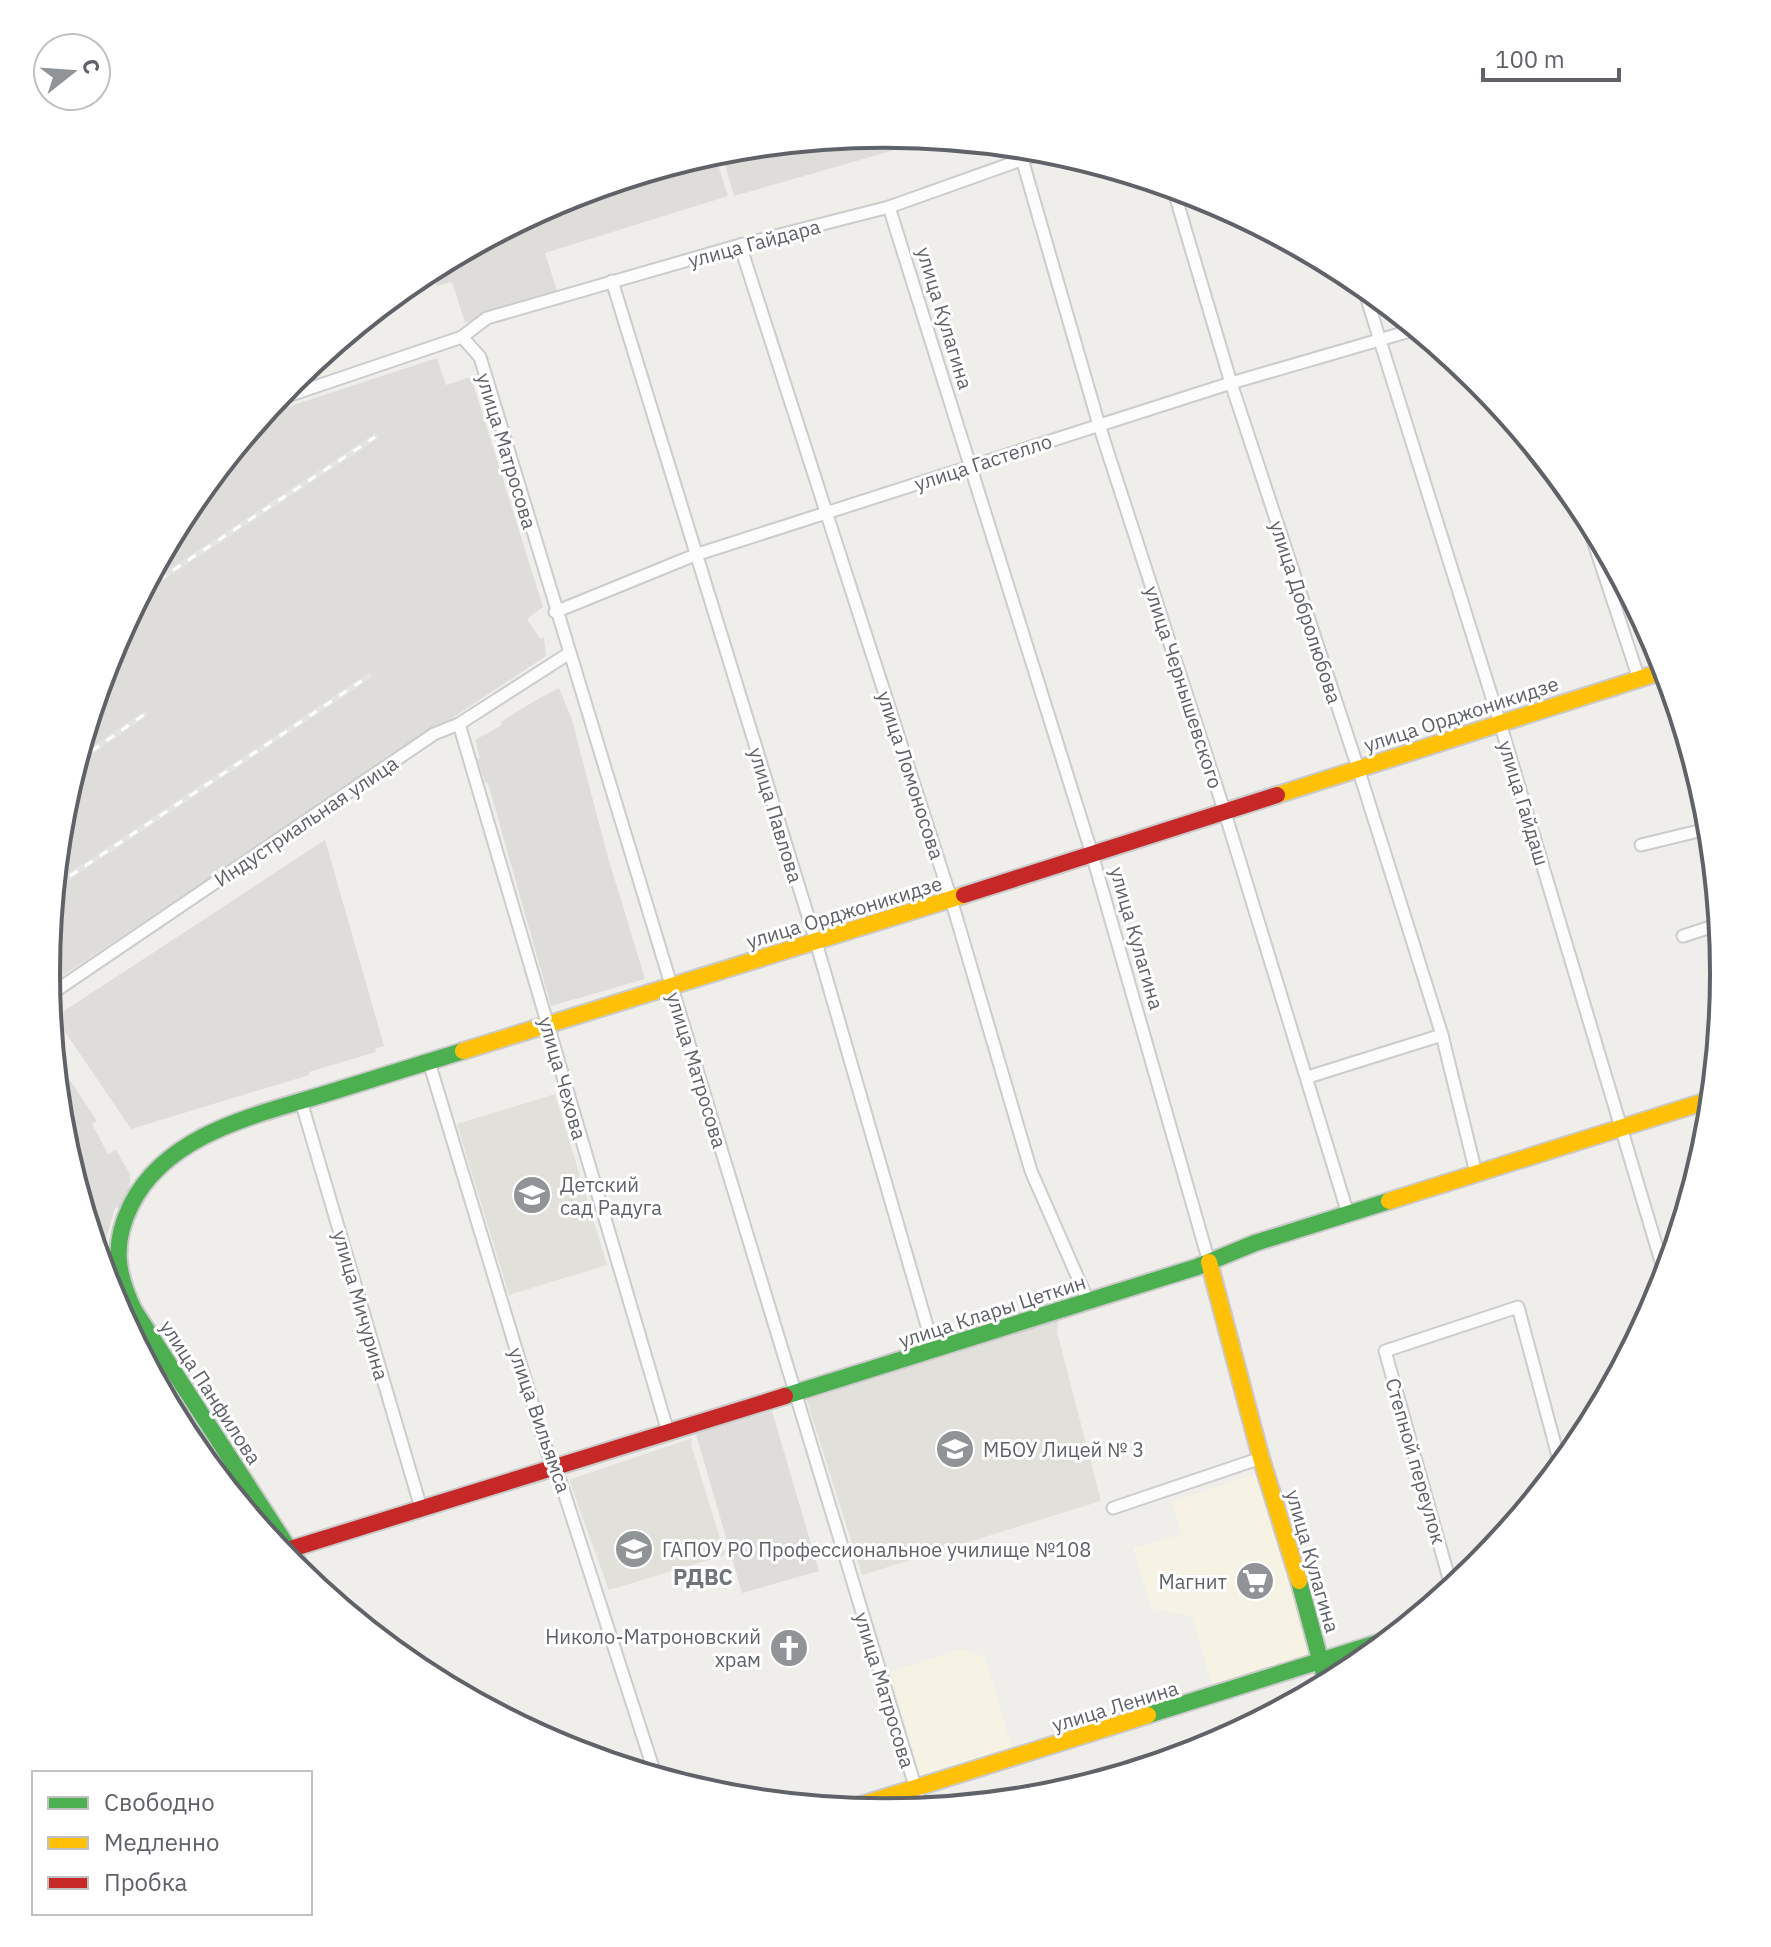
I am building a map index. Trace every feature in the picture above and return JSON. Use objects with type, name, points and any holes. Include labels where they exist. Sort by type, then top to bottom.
[{"type":"street","name":"улица Гайдара","points":[[462,337],[487,318],[740,245],[889,207],[1020,160]]},
{"type":"street","name":"улица Чернышевского","points":[[1022,160],[1099,425],[1225,813],[1348,1214]]},
{"type":"street","name":"улица Добролюбова","points":[[1177,202],[1231,383],[1442,1035],[1476,1173]]},
{"type":"street","name":"улица Кулагина","points":[[889,207],[1092,854],[1324,1672]]},
{"type":"street","name":"улица Ломоносова","points":[[740,245],[951,899],[1031,1171],[1088,1301]]},
{"type":"street","name":"улица Павлова","points":[[612,281],[816,942],[934,1350]]},
{"type":"street","name":"улица Гайдаш","points":[[1369,305],[1500,723],[1660,1257]]},
{"type":"street","name":"улица Гастелло","points":[[555,612],[695,555],[1231,383],[1405,333]]},
{"type":"street","points":[[300,392],[462,337]]},
{"type":"street","name":"улица Матросова","points":[[462,337],[480,357],[555,612],[663,963],[673,986],[793,1393],[918,1798]]},
{"type":"street","points":[[1600,561],[1639,679]]},
{"type":"street","name":"Индустриальная улица","points":[[61,988],[434,734],[459,724],[568,654]]},
{"type":"street","name":"улица Орджоникидзе","points":[[119,1277],[116,1246],[119,1230],[136,1191],[155,1167],[193,1141],[301,1101],[1225,813],[1654,674]]},
{"type":"street","name":"улица Чехова","points":[[459,724],[668,1432]]},
{"type":"street","points":[[1641,845],[1698,831]]},
{"type":"street","points":[[1683,936],[1709,927]]},
{"type":"street","points":[[1308,1077],[1442,1035]]},
{"type":"street","name":"улица Вильямса","points":[[429,1062],[549,1458],[565,1495],[652,1765]]},
{"type":"street","name":"улица Мичурина","points":[[301,1101],[421,1508]]},
{"type":"street","name":"улица Клары Цеткин","points":[[292,1547],[934,1350],[1209,1262],[1255,1243],[1700,1103]]},
{"type":"street","name":"улица Панфилова","points":[[119,1277],[134,1310],[272,1525]]},
{"type":"street","name":"Степной переулок","points":[[1448,1576],[1385,1351],[1518,1307],[1557,1452]]},
{"type":"street","points":[[1113,1508],[1261,1458]]},
{"type":"street","name":"улица Ленина","points":[[882,1799],[1360,1649]]},
{"type":"shaded area","points":[[900,149],[734,196],[725,164],[832,150]]},
{"type":"shaded area","points":[[718,165],[728,196],[545,253],[558,294],[465,323],[452,282],[437,286],[436,282],[473,259],[520,233],[570,211],[620,192]]},
{"type":"shaded area","points":[[437,358],[446,385],[471,377],[543,607],[527,619],[540,639],[544,637],[546,656],[60,977],[67,866],[76,812],[88,760],[123,658],[145,608],[199,515],[231,471],[285,408]]},
{"type":"shaded area","points":[[559,688],[572,720],[607,854],[645,979],[551,1006],[488,783],[485,783],[477,759],[480,758],[475,740]]},
{"type":"shaded area","points":[[325,840],[384,1046],[375,1049],[376,1052],[309,1072],[309,1075],[131,1129],[62,1027],[61,1013]]},
{"type":"shaded area","points":[[66,1075],[97,1121],[92,1124],[108,1154],[116,1150],[130,1174],[130,1192],[123,1207],[115,1208],[105,1242],[88,1187]]},
{"type":"shaded area","name":"Детский сад Радуга","points":[[555,1094],[607,1265],[509,1295],[457,1124]]},
{"type":"shaded area","name":"МБОУ Лицей № 3","points":[[1059,1318],[1057,1332],[1101,1501],[862,1575],[806,1398]]},
{"type":"shaded area","points":[[772,1411],[819,1571],[742,1593],[696,1434]]},
{"type":"shaded area","points":[[692,1438],[691,1444],[725,1555],[609,1590],[569,1480]]},
{"type":"shaded area","points":[[1258,1473],[1314,1655],[1212,1684],[1192,1616],[1152,1608],[1133,1548],[1182,1534],[1172,1502]]},
{"type":"shaded area","points":[[961,1649],[985,1657],[1013,1752],[922,1780],[890,1672]]},
{"type":"railway","points":[[162,578],[375,437]]},
{"type":"railway","points":[[66,879],[369,676]]},
{"type":"railway","points":[[91,752],[145,714]]},
{"type":"traffic: fast","points":[[277,1531],[134,1310],[120,1271],[119,1245],[125,1219],[147,1180],[167,1160],[216,1130],[463,1051]]},
{"type":"traffic: fast","points":[[785,1396],[1197,1267],[1255,1243],[1389,1201]]},
{"type":"traffic: fast","points":[[1299,1581],[1324,1672]]},
{"type":"traffic: fast","points":[[1148,1715],[1360,1648]]},
{"type":"traffic: slow","points":[[1277,795],[1654,674]]},
{"type":"traffic: slow","points":[[463,1051],[964,895]]},
{"type":"traffic: slow","points":[[1389,1201],[1700,1103]]},
{"type":"traffic: slow","points":[[1209,1262],[1261,1458],[1299,1581]]},
{"type":"traffic: slow","points":[[881,1799],[1148,1715]]},
{"type":"traffic: jam","points":[[964,895],[1277,795]]},
{"type":"traffic: jam","points":[[294,1548],[785,1396]]},
{"type":"place","name":"Детский сад Радуга","points":[[532,1195]]},
{"type":"place","name":"МБОУ Лицей № 3","points":[[955,1449]]},
{"type":"place","name":"ГАПОУ РО Профессиональное училище №108","points":[[634,1549]]},
{"type":"place","name":"Магнит","points":[[1255,1581]]},
{"type":"place","name":"Николо-Матроновский храм","points":[[789,1648]]},
{"type":"district","name":"РДВС","points":[[703,1576]]}]
